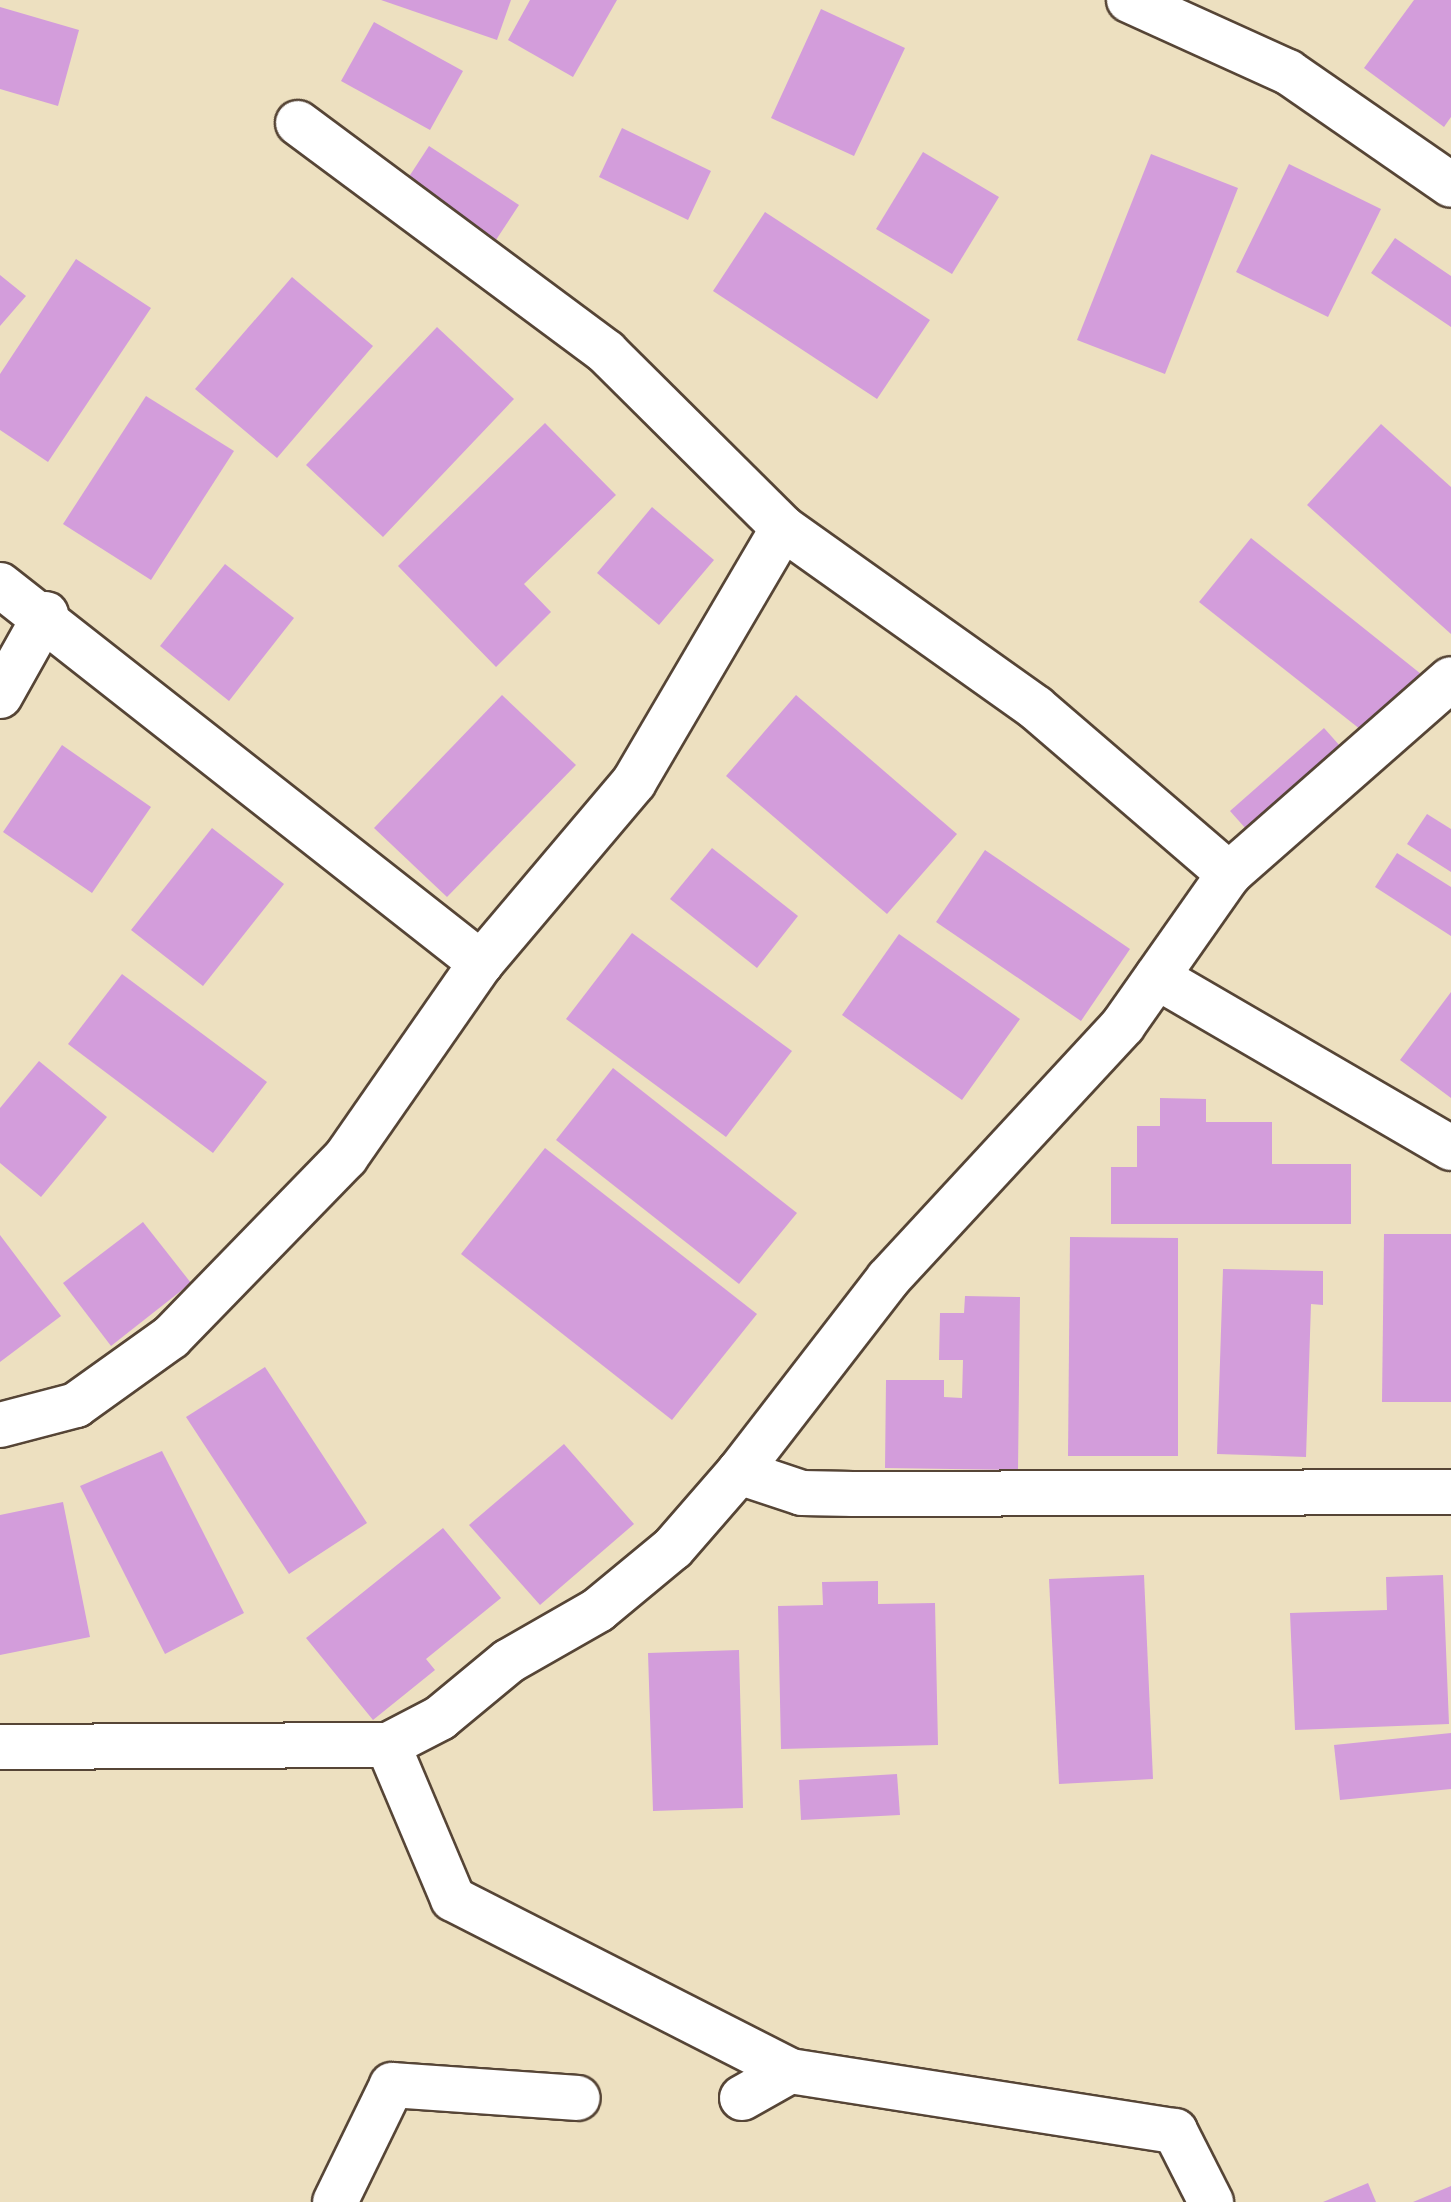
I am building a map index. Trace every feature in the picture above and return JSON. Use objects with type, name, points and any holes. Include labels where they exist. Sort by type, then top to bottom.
[{"type":"street","points":[[1129,0],[1288,72],[1451,185]]},
{"type":"street","points":[[298,123],[606,352],[783,528],[1036,708],[1229,874]]},
{"type":"street","points":[[0,1425],[76,1405],[171,1337],[346,1157],[481,963],[634,782],[783,528]]},
{"type":"street","points":[[0,585],[46,614],[481,963]]},
{"type":"street","points":[[0,696],[46,614]]},
{"type":"street","points":[[0,1747],[388,1745],[440,1718],[509,1661],[598,1610],[673,1548],[739,1472],[888,1279],[1123,1025],[1229,874],[1451,679]]},
{"type":"street","points":[[1157,977],[1451,1148]]},
{"type":"street","points":[[739,1472],[802,1493],[1451,1492]]},
{"type":"street","points":[[388,1745],[453,1899],[790,2071],[1175,2131],[1211,2202]]},
{"type":"street","points":[[742,2098],[790,2071]]},
{"type":"street","points":[[335,2202],[392,2085],[578,2098]]},
{"type":"building","points":[[381,0],[511,0],[497,40]]},
{"type":"building","points":[[530,0],[617,0],[573,77],[508,40]]},
{"type":"building","points":[[1414,0],[1451,0],[1451,117],[1444,127],[1364,68]]},
{"type":"building","points":[[0,7],[79,30],[58,106],[0,89]]},
{"type":"building","points":[[821,9],[905,48],[854,156],[771,118]]},
{"type":"building","points":[[374,22],[463,71],[430,130],[341,81]]},
{"type":"building","points":[[622,128],[711,171],[688,220],[599,177]]},
{"type":"building","points":[[429,146],[519,205],[488,252],[399,192]]},
{"type":"building","points":[[923,152],[999,197],[952,274],[876,229]]},
{"type":"building","points":[[1151,154],[1238,188],[1165,374],[1077,340]]},
{"type":"building","points":[[1289,164],[1381,209],[1328,317],[1236,272]]},
{"type":"building","points":[[765,212],[930,320],[877,399],[713,291]]},
{"type":"building","points":[[1395,238],[1451,276],[1451,327],[1371,273]]},
{"type":"building","points":[[76,259],[151,308],[48,462],[0,430],[0,374]]},
{"type":"building","points":[[0,275],[26,296],[0,326]]},
{"type":"building","points":[[292,277],[373,346],[277,458],[195,389]]},
{"type":"building","points":[[437,327],[514,399],[383,537],[306,465]]},
{"type":"building","points":[[146,396],[234,451],[151,580],[63,524]]},
{"type":"building","points":[[545,423],[616,495],[524,584],[551,612],[496,667],[398,566]]},
{"type":"building","points":[[1381,424],[1451,487],[1451,634],[1307,505]]},
{"type":"building","points":[[652,507],[714,560],[659,625],[597,573]]},
{"type":"building","points":[[1251,538],[1421,674],[1370,737],[1199,602]]},
{"type":"building","points":[[225,564],[294,618],[229,701],[160,646]]},
{"type":"building","points":[[502,695],[576,765],[447,897],[374,828]]},
{"type":"building","points":[[796,695],[957,834],[887,914],[726,776]]},
{"type":"building","points":[[1324,728],[1349,756],[1255,839],[1230,811]]},
{"type":"building","points":[[62,745],[151,807],[92,893],[3,832]]},
{"type":"building","points":[[1427,814],[1451,829],[1451,872],[1407,844]]},
{"type":"building","points":[[212,828],[284,884],[203,986],[131,930]]},
{"type":"building","points":[[712,848],[798,916],[757,968],[670,899]]},
{"type":"building","points":[[985,850],[1130,949],[1081,1021],[936,922]]},
{"type":"building","points":[[1397,853],[1451,887],[1451,936],[1375,887]]},
{"type":"building","points":[[632,933],[792,1051],[726,1137],[566,1019]]},
{"type":"building","points":[[899,934],[1020,1019],[962,1100],[842,1015]]},
{"type":"building","points":[[122,974],[267,1082],[213,1153],[68,1044]]},
{"type":"building","points":[[1451,992],[1451,1098],[1400,1060]]},
{"type":"building","points":[[39,1061],[107,1117],[41,1197],[0,1163],[0,1108]]},
{"type":"building","points":[[613,1068],[797,1213],[739,1284],[556,1140]]},
{"type":"building","points":[[1160,1098],[1206,1099],[1206,1122],[1272,1122],[1272,1164],[1351,1164],[1351,1224],[1111,1224],[1111,1167],[1137,1167],[1137,1126],[1160,1126]]},
{"type":"building","points":[[545,1148],[757,1314],[672,1420],[461,1254]]},
{"type":"building","points":[[143,1222],[191,1283],[111,1346],[63,1283]]},
{"type":"building","points":[[1384,1234],[1451,1234],[1451,1402],[1382,1402]]},
{"type":"building","points":[[0,1235],[61,1316],[0,1362]]},
{"type":"building","points":[[1070,1237],[1178,1238],[1178,1456],[1068,1456]]},
{"type":"building","points":[[1223,1269],[1323,1271],[1323,1305],[1311,1304],[1306,1457],[1217,1454]]},
{"type":"building","points":[[965,1296],[1020,1297],[1018,1470],[885,1468],[886,1380],[944,1380],[944,1397],[962,1398],[963,1360],[939,1360],[940,1313],[964,1313]]},
{"type":"building","points":[[265,1367],[367,1523],[289,1574],[186,1417]]},
{"type":"building","points":[[564,1444],[634,1524],[540,1605],[469,1525]]},
{"type":"building","points":[[162,1451],[244,1613],[165,1654],[80,1486]]},
{"type":"building","points":[[63,1502],[90,1637],[0,1655],[0,1515]]},
{"type":"building","points":[[443,1528],[501,1598],[426,1659],[435,1670],[373,1720],[306,1638]]},
{"type":"building","points":[[1144,1575],[1153,1779],[1059,1784],[1049,1579]]},
{"type":"building","points":[[1443,1575],[1449,1724],[1295,1730],[1290,1613],[1387,1610],[1386,1577]]},
{"type":"building","points":[[878,1581],[878,1604],[935,1603],[938,1745],[781,1749],[778,1606],[823,1605],[822,1582]]},
{"type":"building","points":[[739,1650],[743,1808],[653,1811],[648,1653]]},
{"type":"building","points":[[1451,1733],[1451,1789],[1340,1800],[1334,1745]]},
{"type":"building","points":[[897,1774],[900,1815],[801,1820],[799,1780]]},
{"type":"building","points":[[1368,2183],[1376,2202],[1323,2202]]},
{"type":"building","points":[[1451,2186],[1451,2202],[1413,2202]]}]
